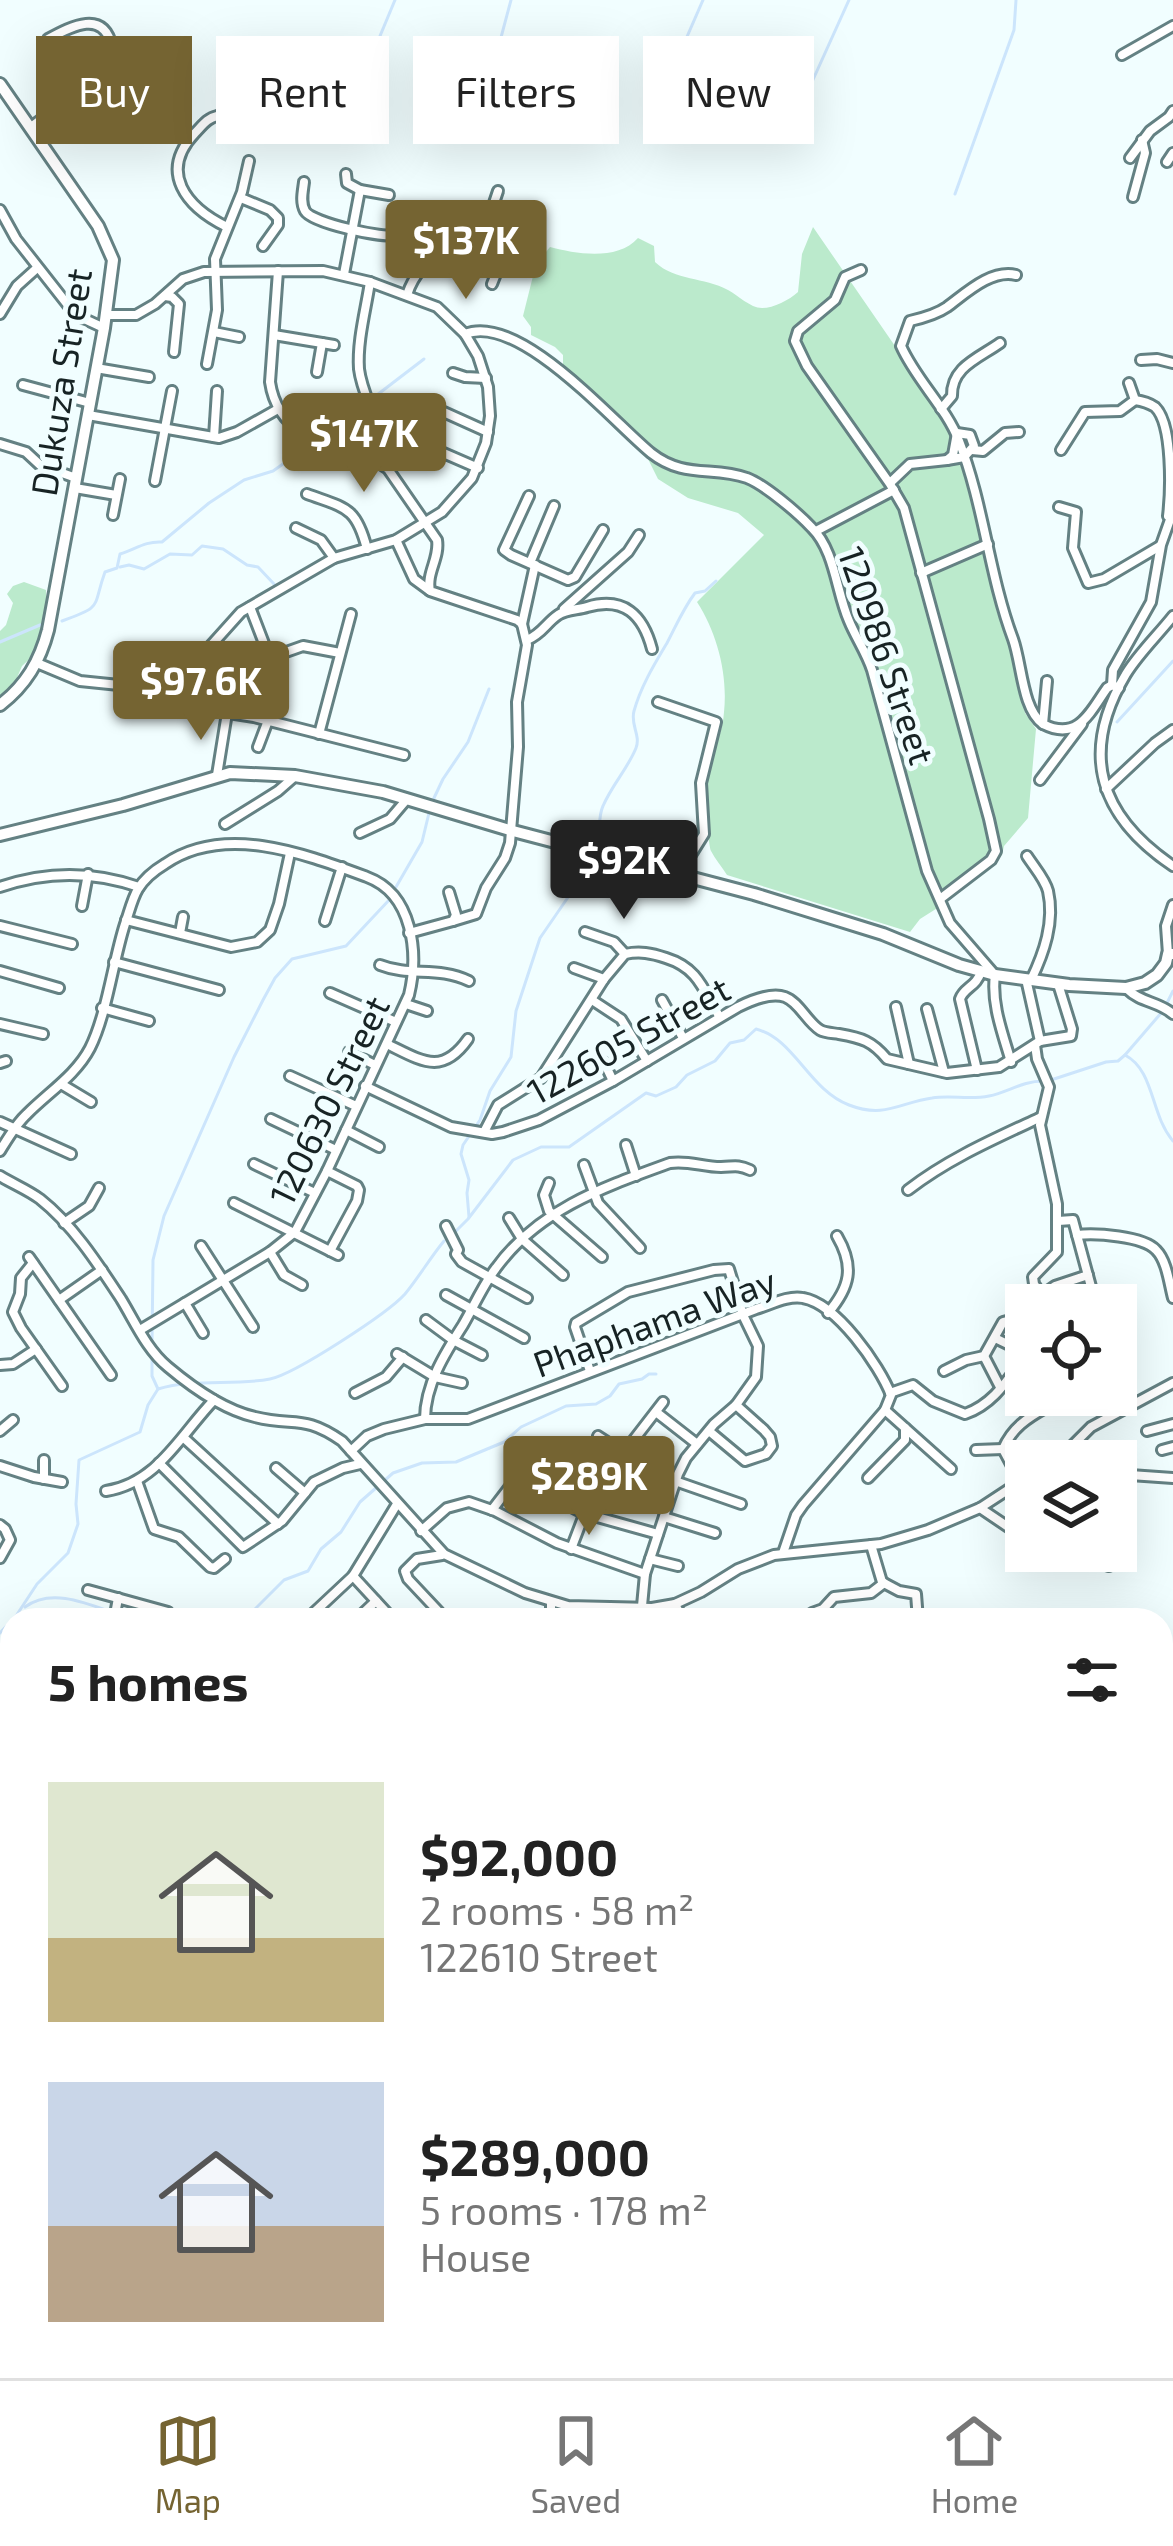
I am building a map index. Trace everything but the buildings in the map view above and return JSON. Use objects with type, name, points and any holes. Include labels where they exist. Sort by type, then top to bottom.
[{"type":"main road","name":"Dukuza Street","points":[[0,84],[106,238],[113,260],[44,648],[23,684],[0,705]]},
{"type":"main road","points":[[0,836],[123,806],[217,776],[244,772],[295,776],[407,799],[802,908],[995,975],[1126,988],[1157,975],[1170,954]]},
{"type":"street","points":[[54,36],[91,24],[109,36]]},
{"type":"street","points":[[1122,55],[1173,26]]},
{"type":"street","points":[[1130,158],[1173,111]]},
{"type":"street","points":[[192,137],[216,117]]},
{"type":"street","points":[[31,127],[36,123]]},
{"type":"street","points":[[1133,197],[1145,153],[1142,140]]},
{"type":"street","points":[[186,144],[177,159],[179,180],[208,218],[227,227]]},
{"type":"street","points":[[207,364],[217,300],[217,250],[240,198],[249,161]]},
{"type":"street","points":[[346,174],[348,185],[389,195]]},
{"type":"street","points":[[304,182],[302,197],[308,215],[327,224],[397,236],[419,216]]},
{"type":"street","points":[[344,274],[360,190]]},
{"type":"street","points":[[474,252],[498,191]]},
{"type":"street","points":[[240,198],[277,215],[278,225],[262,246]]},
{"type":"street","points":[[493,206],[536,220]]},
{"type":"street","points":[[0,210],[16,239],[78,316],[105,321],[136,315],[183,279],[214,271],[344,274],[437,307],[465,334],[478,356],[490,400],[478,468],[452,503],[396,540],[334,558],[250,607],[184,668],[152,681],[119,686],[80,681],[37,663]]},
{"type":"street","points":[[407,295],[417,274],[442,249],[451,247],[501,260],[492,284]]},
{"type":"street","points":[[0,314],[17,286],[38,268]]},
{"type":"street","points":[[861,270],[843,278],[835,300],[798,331],[794,341],[904,508],[996,850],[986,866],[940,899]]},
{"type":"street","points":[[278,271],[270,382],[278,409],[307,438],[379,463],[393,474],[438,545],[430,591]]},
{"type":"street","points":[[946,460],[953,454],[957,435],[902,350],[903,336],[909,323],[944,310],[966,291],[1004,273],[1016,275]]},
{"type":"street","points":[[370,282],[359,362],[382,440],[379,463]]},
{"type":"street","points":[[163,296],[179,304],[174,352]]},
{"type":"street","name":"120986 Street","points":[[465,334],[484,329],[526,349],[566,374],[659,460],[689,472],[751,480],[816,531],[872,670],[927,871],[950,923],[995,975]]},
{"type":"street","points":[[214,332],[239,337]]},
{"type":"street","points":[[274,334],[334,345]]},
{"type":"street","points":[[940,410],[952,396],[957,374],[1000,343]]},
{"type":"street","points":[[317,371],[322,344]]},
{"type":"street","points":[[1141,360],[1173,363]]},
{"type":"street","points":[[96,368],[149,377]]},
{"type":"street","points":[[453,373],[486,378]]},
{"type":"street","points":[[1130,383],[1135,400]]},
{"type":"street","points":[[23,385],[89,409],[214,437],[228,436],[278,409]]},
{"type":"street","points":[[155,481],[172,391]]},
{"type":"street","points":[[214,437],[217,391]]},
{"type":"street","points":[[417,400],[488,432]]},
{"type":"street","points":[[1135,400],[1158,409],[1171,441],[1166,530]]},
{"type":"street","points":[[1061,450],[1085,412],[1124,410],[1135,400]]},
{"type":"street","points":[[816,531],[892,487],[896,475],[910,464],[982,451],[1007,431],[1019,432]]},
{"type":"street","points":[[957,435],[972,437],[968,453],[1002,612],[1033,716],[1060,730],[1083,722]]},
{"type":"street","points":[[0,443],[26,452],[75,483],[116,495]]},
{"type":"street","points":[[425,445],[478,468]]},
{"type":"street","points":[[113,515],[120,479]]},
{"type":"street","points":[[307,494],[354,515],[367,549]]},
{"type":"street","points":[[529,496],[504,550],[564,580],[575,577],[603,530]]},
{"type":"street","points":[[409,933],[476,914],[505,858],[513,831],[517,702],[527,640],[522,624],[532,564],[554,506]]},
{"type":"street","points":[[1059,507],[1076,512],[1073,548],[1088,583],[1104,579],[1161,545]]},
{"type":"street","points":[[1116,687],[1113,670],[1151,602],[1161,545],[1173,511]]},
{"type":"street","points":[[296,528],[321,540],[334,558]]},
{"type":"street","points":[[527,640],[540,634],[628,552],[639,535]]},
{"type":"street","points":[[396,540],[414,579],[430,591],[522,624]]},
{"type":"street","points":[[921,573],[988,544]]},
{"type":"street","points":[[562,611],[611,603],[644,623],[652,649]]},
{"type":"street","points":[[250,607],[278,685],[258,747]]},
{"type":"street","points":[[319,734],[351,614]]},
{"type":"street","points":[[1173,616],[1116,687],[1102,733],[1101,769],[1118,814],[1132,833],[1173,866]]},
{"type":"street","points":[[269,658],[303,646],[340,653]]},
{"type":"street","points":[[206,651],[216,711],[404,755]]},
{"type":"street","points":[[1043,724],[1047,681]]},
{"type":"street","points":[[1040,780],[1102,694],[1116,687]]},
{"type":"street","points":[[658,703],[716,722],[701,783],[704,835],[678,875]]},
{"type":"street","points":[[217,776],[226,713]]},
{"type":"street","points":[[1106,789],[1173,730]]},
{"type":"street","points":[[225,824],[295,776]]},
{"type":"street","points":[[359,833],[390,819],[407,799]]},
{"type":"street","name":"120630 Street","points":[[139,887],[170,860],[200,847],[247,843],[342,867],[382,882],[405,913],[414,970],[406,1004],[295,1232],[140,1330]]},
{"type":"street","points":[[126,920],[231,947],[249,945],[271,929],[290,853]]},
{"type":"street","points":[[1027,856],[1048,895],[1046,946],[1028,980],[1036,1058],[1049,1087],[1040,1125],[1058,1221],[1057,1252],[1033,1277],[1034,1284]]},
{"type":"street","points":[[326,921],[342,867]]},
{"type":"street","points":[[82,906],[88,874]]},
{"type":"street","points":[[0,887],[88,874],[139,887],[90,1048],[15,1128],[0,1151]]},
{"type":"street","points":[[449,892],[456,915],[453,921]]},
{"type":"street","points":[[1170,954],[1166,926],[1173,905]]},
{"type":"street","points":[[180,933],[183,916]]},
{"type":"street","points":[[0,926],[72,944]]},
{"type":"street","points":[[585,932],[614,942],[625,954]]},
{"type":"street","points":[[365,1086],[451,1126],[477,1131],[498,1105],[542,1078],[625,954],[654,954],[686,966],[719,1016]]},
{"type":"street","points":[[114,962],[220,990]]},
{"type":"street","points":[[380,965],[448,972],[470,981]]},
{"type":"street","points":[[574,968],[604,979]]},
{"type":"street","points":[[0,971],[58,988]]},
{"type":"street","points":[[977,1070],[960,999],[981,971]]},
{"type":"street","points":[[995,975],[997,1011],[1011,1062]]},
{"type":"street","points":[[896,1007],[909,1064],[944,1072],[999,1067],[1038,1043],[1069,1038],[1072,1033],[1058,983]]},
{"type":"street","points":[[1126,988],[1137,999],[1173,1014]]},
{"type":"street","points":[[330,993],[396,1022]]},
{"type":"street","name":"122605 Street","points":[[477,1131],[492,1134],[523,1127],[613,1082],[719,1016],[752,1001],[790,999],[823,1032],[863,1038],[887,1059],[909,1064]]},
{"type":"street","points":[[592,1000],[621,1019],[647,1061]]},
{"type":"street","points":[[662,1000],[682,1038]]},
{"type":"street","points":[[406,1004],[427,1011]]},
{"type":"street","points":[[102,1008],[149,1021]]},
{"type":"street","points":[[927,1010],[944,1072]]},
{"type":"street","points":[[0,1024],[43,1034]]},
{"type":"street","points":[[387,1044],[427,1062],[440,1062],[454,1058],[468,1039]]},
{"type":"street","points":[[349,1052],[375,1065]]},
{"type":"street","points":[[604,1063],[613,1082]]},
{"type":"street","points":[[290,1076],[356,1106]]},
{"type":"street","points":[[61,1084],[91,1102]]},
{"type":"street","points":[[908,1190],[1005,1132],[1041,1118]]},
{"type":"street","points":[[272,1119],[336,1150]]},
{"type":"street","points":[[0,1122],[70,1154]]},
{"type":"street","points":[[346,1130],[379,1147]]},
{"type":"street","points":[[626,1144],[636,1176]]},
{"type":"street","points":[[425,1419],[426,1394],[453,1340],[490,1277],[540,1222],[593,1192],[678,1161],[750,1170]]},
{"type":"street","points":[[254,1164],[316,1193]]},
{"type":"street","points":[[584,1165],[607,1214],[640,1248]]},
{"type":"street","points":[[234,1203],[334,1253],[359,1194],[357,1186],[327,1172]]},
{"type":"street","points":[[0,1176],[37,1197],[64,1223],[102,1270],[159,1359],[191,1384],[214,1400],[259,1418],[314,1424],[342,1441],[444,1555],[551,1603],[675,1604],[738,1569],[783,1553],[871,1545],[913,1535],[980,1508],[1005,1491]]},
{"type":"street","points":[[549,1183],[544,1200],[549,1211],[602,1257]]},
{"type":"street","points":[[64,1223],[89,1206],[99,1188]]},
{"type":"street","points":[[508,1218],[522,1239],[563,1275]]},
{"type":"street","points":[[1058,1221],[1072,1220],[1090,1284]]},
{"type":"street","points":[[446,1226],[459,1259],[527,1298]]},
{"type":"street","points":[[1077,1235],[1101,1233],[1153,1246],[1163,1261],[1173,1298]]},
{"type":"street","points":[[828,1313],[849,1279],[850,1264],[837,1236]]},
{"type":"street","points":[[201,1246],[253,1327]]},
{"type":"street","points":[[269,1252],[284,1275],[302,1285]]},
{"type":"street","points":[[62,1386],[13,1312],[31,1260],[111,1375]]},
{"type":"street","points":[[590,1371],[575,1327],[585,1317],[628,1292],[729,1269],[758,1346],[756,1377],[686,1458],[645,1574],[642,1606]]},
{"type":"street","points":[[59,1300],[102,1270]]},
{"type":"street","points":[[1061,1284],[1088,1275]]},
{"type":"street","points":[[446,1295],[524,1338]]},
{"type":"street","name":"Phaphama Way","points":[[350,1451],[374,1432],[425,1419],[468,1419],[794,1297],[812,1301],[859,1341],[890,1393]]},
{"type":"street","points":[[185,1303],[203,1334]]},
{"type":"street","points":[[944,1371],[984,1356],[1005,1320]]},
{"type":"street","points":[[426,1321],[482,1355]]},
{"type":"street","points":[[995,1337],[1005,1342]]},
{"type":"street","points":[[0,1365],[13,1364],[36,1349]]},
{"type":"street","points":[[355,1394],[386,1377],[400,1356],[435,1377],[462,1383]]},
{"type":"street","points":[[984,1356],[1000,1389]]},
{"type":"street","points":[[783,1553],[802,1504],[885,1410],[890,1393],[913,1385],[934,1401],[965,1414],[987,1403],[1005,1382]]},
{"type":"street","points":[[1077,1440],[1086,1430],[1173,1382]]},
{"type":"street","points":[[106,1491],[137,1480],[159,1463],[214,1400]]},
{"type":"street","points":[[571,1549],[598,1486],[663,1402]]},
{"type":"street","points":[[709,1431],[745,1462],[770,1450],[770,1437],[736,1405]]},
{"type":"street","points":[[885,1410],[951,1469]]},
{"type":"street","points":[[656,1412],[698,1444]]},
{"type":"street","points":[[976,1450],[1004,1449],[1010,1435],[1033,1416]]},
{"type":"street","points":[[0,1431],[14,1420]]},
{"type":"street","points":[[1148,1430],[1173,1424]]},
{"type":"street","points":[[868,1478],[905,1440],[904,1426]]},
{"type":"street","points":[[598,1436],[624,1453]]},
{"type":"street","points":[[184,1438],[278,1524]]},
{"type":"street","points":[[44,1460],[44,1479]]},
{"type":"street","points":[[566,1462],[623,1501]]},
{"type":"street","points":[[159,1463],[243,1547],[278,1524],[319,1479],[361,1464]]},
{"type":"street","points":[[0,1466],[62,1482]]},
{"type":"street","points":[[492,1510],[525,1467]]},
{"type":"street","points":[[276,1468],[305,1493]]},
{"type":"street","points":[[1137,1475],[1173,1478]]},
{"type":"street","points":[[137,1480],[154,1529],[179,1538],[210,1567],[224,1559]]},
{"type":"street","points":[[675,1481],[741,1504]]},
{"type":"street","points":[[541,1491],[583,1513],[658,1534]]},
{"type":"street","points":[[421,1531],[441,1512],[469,1502],[571,1549],[645,1574]]},
{"type":"street","points":[[319,1608],[353,1576],[397,1504]]},
{"type":"street","points":[[980,1508],[1005,1526]]},
{"type":"street","points":[[664,1517],[715,1533]]},
{"type":"street","points":[[0,1525],[10,1540],[0,1558]]},
{"type":"street","points":[[871,1545],[884,1583],[916,1593],[917,1608]]},
{"type":"street","points":[[435,1608],[405,1571],[417,1559],[444,1555]]},
{"type":"street","points":[[650,1559],[678,1566]]},
{"type":"street","points":[[353,1576],[382,1608]]},
{"type":"street","points":[[825,1608],[834,1598],[871,1594],[884,1583]]},
{"type":"street","points":[[88,1590],[154,1608]]},
{"type":"street","points":[[116,1608],[118,1598]]},
{"type":"street","points":[[369,1608],[376,1601]]},
{"type":"street","points":[[551,1603],[551,1608]]},
{"type":"street","points":[[675,1604],[677,1608]]},
{"type":"green space","points":[[813,227],[958,443],[997,612],[1016,660],[1025,713],[1036,729],[1028,818],[1002,855],[910,932],[727,875],[714,857],[706,782],[723,720],[724,683],[715,640],[697,602],[764,535],[738,513],[688,498],[658,479],[636,435],[563,367],[563,355],[555,347],[531,335],[523,316],[536,264],[550,247],[608,253],[638,238],[654,246],[655,262],[671,273],[719,286],[749,304],[771,307],[798,292],[802,254]]},
{"type":"green space","points":[[24,582],[46,590],[47,608],[36,653],[22,666],[13,687],[0,696],[0,631],[13,603],[7,594]]},
{"type":"waterway","points":[[380,36],[395,0]]},
{"type":"waterway","points":[[501,36],[511,0]]},
{"type":"waterway","points":[[687,36],[703,0]]},
{"type":"waterway","points":[[814,78],[849,0]]},
{"type":"waterway","points":[[955,194],[1014,30],[1016,0]]},
{"type":"waterway","points":[[373,398],[424,359]]},
{"type":"waterway","points":[[321,437],[365,403]]},
{"type":"waterway","points":[[62,621],[94,604],[105,572],[117,568],[120,554],[162,542],[244,480],[273,471],[310,445]]},
{"type":"waterway","points":[[120,567],[144,569],[170,554],[192,555],[202,546],[223,549],[258,567],[274,584]]},
{"type":"waterway","points":[[598,843],[603,806],[636,748],[633,716],[644,684],[695,593],[716,581]]},
{"type":"waterway","points":[[0,642],[40,625]]},
{"type":"waterway","points":[[1117,722],[1173,661]]},
{"type":"waterway","points":[[434,798],[468,742],[489,689]]},
{"type":"waterway","points":[[396,887],[422,842],[429,813]]},
{"type":"waterway","points":[[469,1217],[463,1145],[511,1057],[516,1011],[540,938],[593,861]]},
{"type":"waterway","points":[[152,1344],[153,1260],[164,1216],[263,1000],[292,959],[346,946],[390,899]]},
{"type":"waterway","points":[[1167,1003],[1173,991]]},
{"type":"waterway","points":[[1125,1055],[1162,1012]]},
{"type":"waterway","points":[[455,1232],[513,1160],[541,1147],[569,1147],[646,1093],[656,1096],[676,1087],[687,1075],[715,1061],[730,1043],[744,1040],[756,1029],[781,1043],[835,1098],[862,1109],[883,1110],[939,1097],[982,1097],[1043,1081]]},
{"type":"waterway","points":[[1051,1080],[1125,1055],[1142,1071],[1173,1141]]},
{"type":"waterway","points":[[21,1608],[68,1553],[78,1524],[79,1460],[140,1432],[158,1389],[282,1375],[395,1303],[444,1241]]},
{"type":"waterway","points":[[152,1354],[152,1376],[158,1389]]},
{"type":"waterway","points":[[256,1608],[284,1580],[308,1571],[360,1502],[393,1473],[422,1463],[456,1462],[504,1442],[521,1427],[566,1406],[596,1404],[619,1384],[656,1374]]},
{"type":"waterway","points":[[25,1607],[38,1600],[65,1598],[101,1608]]}]
